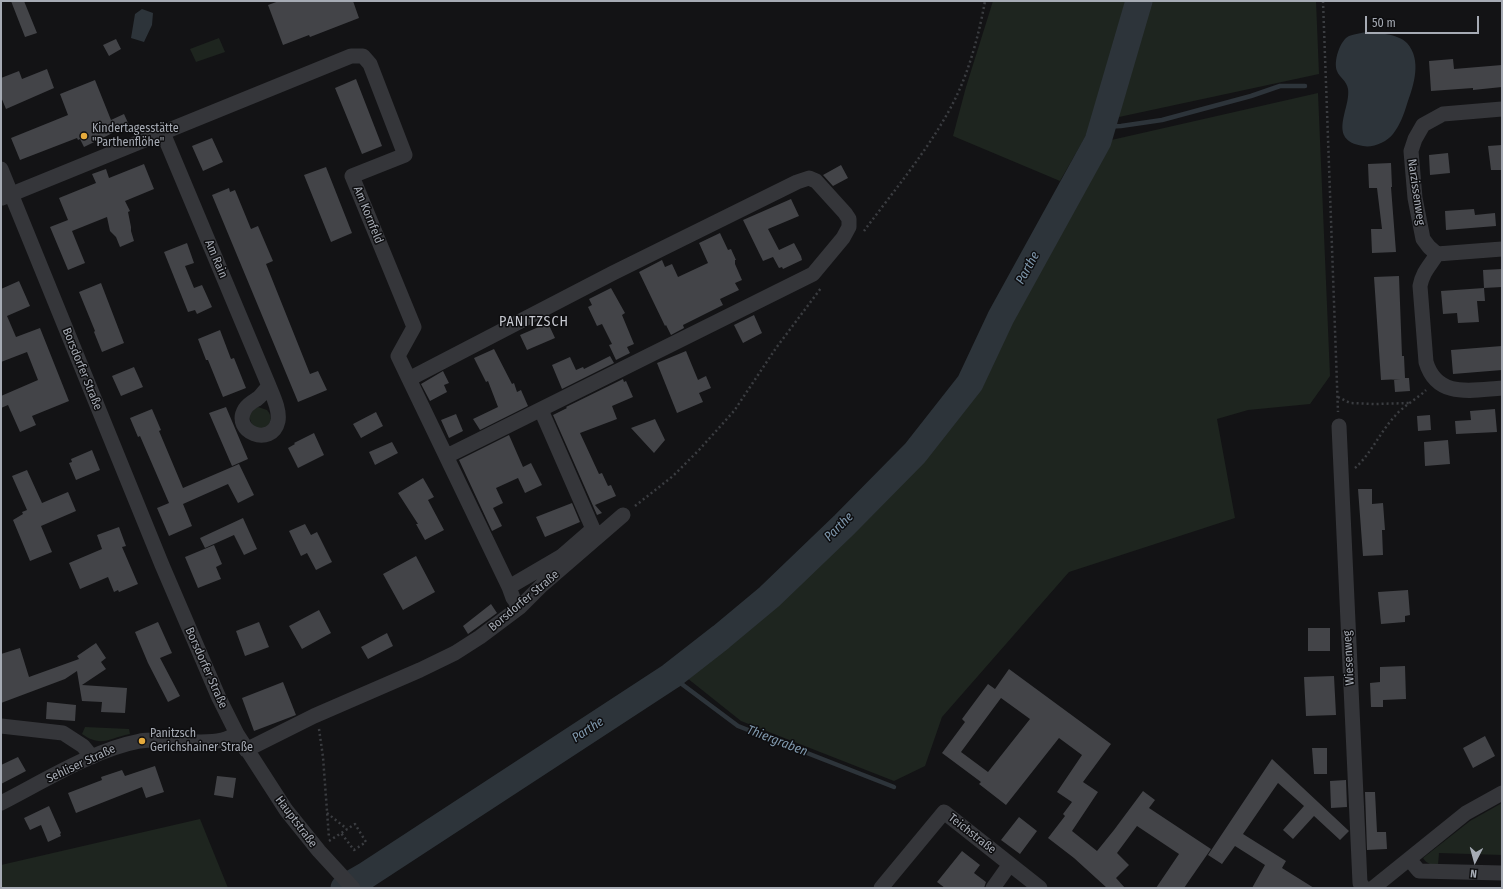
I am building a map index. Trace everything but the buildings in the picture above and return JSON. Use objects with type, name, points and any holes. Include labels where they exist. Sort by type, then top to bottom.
[{"type":"street","name":"Am Kornfeld","points":[[163,133],[352,56],[363,56],[370,64],[405,154],[352,176],[414,327],[398,356],[409,379]]},
{"type":"street","name":"Narzissenweg","points":[[1438,254],[1429,247],[1423,239],[1415,198],[1410,151],[1415,139],[1423,125],[1443,114],[1502,109]]},
{"type":"street","points":[[6,196],[163,133]]},
{"type":"street","name":"Am Rain","points":[[163,133],[269,386]]},
{"type":"street","name":"Borsdorfer Straße","points":[[1,169],[6,196],[219,698],[236,734],[246,750],[314,716],[420,670],[455,653],[480,637],[520,607],[542,585],[624,515]]},
{"type":"street","points":[[446,456],[813,274],[843,238],[849,227],[849,219],[816,181],[809,178],[797,182],[613,273],[409,379],[446,456],[509,587],[512,598],[520,607]]},
{"type":"street","points":[[1502,249],[1438,254],[1422,276],[1420,286],[1426,362],[1429,372],[1435,381],[1443,386],[1465,390],[1502,388]]},
{"type":"street","points":[[509,587],[562,556],[593,528],[541,410]]},
{"type":"street","name":"Wiesenweg","points":[[1339,426],[1340,475],[1360,883],[1364,888]]},
{"type":"street","points":[[1,726],[63,733],[83,746],[92,757]]},
{"type":"street","name":"Sehliser Straße","points":[[1,803],[115,747],[142,741],[169,739],[202,742],[222,740],[236,734]]},
{"type":"street","name":"Hauptstraße","points":[[246,750],[286,810],[319,852],[353,888]]},
{"type":"street","points":[[1373,888],[1466,813],[1502,793]]},
{"type":"street","name":"Teichstraße","points":[[881,888],[944,812],[1040,888]]},
{"type":"street","points":[[1409,859],[1419,871],[1502,873]]},
{"type":"street","points":[[993,888],[1010,864]]},
{"type":"path","points":[[1323,1],[1339,426]]},
{"type":"path","points":[[1340,475],[1347,474],[1362,462],[1381,433],[1396,414],[1412,403],[1435,381]]},
{"type":"path","points":[[1338,396],[1350,403],[1412,403]]},
{"type":"path","points":[[314,716],[320,732],[329,842],[341,833],[355,824],[366,842],[354,850],[341,833]]},
{"type":"path","points":[[327,813],[347,829]]},
{"type":"shaded area","points":[[993,1],[1129,1],[1110,81],[1088,132],[1060,181],[953,136],[966,87]]},
{"type":"shaded area","points":[[1144,1],[1316,1],[1319,74],[1119,117],[1118,107],[1130,71]]},
{"type":"shaded area","points":[[142,9],[153,13],[152,25],[144,42],[131,38],[135,14]]},
{"type":"shaded area","points":[[1367,32],[1388,34],[1407,43],[1412,50],[1414,57],[1415,73],[1412,89],[1398,127],[1387,140],[1380,144],[1363,146],[1352,143],[1345,137],[1343,131],[1348,89],[1337,71],[1336,62],[1340,46],[1346,38],[1351,35]]},
{"type":"shaded area","points":[[219,38],[225,52],[196,62],[190,49]]},
{"type":"shaded area","points":[[1318,93],[1330,376],[1310,404],[1248,410],[1217,419],[1235,518],[1069,572],[942,717],[925,766],[894,781],[741,721],[682,674],[787,592],[914,464],[977,385],[1107,141]]},
{"type":"shaded area","points":[[258,407],[267,410],[271,417],[266,429],[253,428],[249,416],[254,409]]},
{"type":"shaded area","points":[[85,727],[129,729],[130,734],[106,741],[100,741],[82,734]]},
{"type":"shaded area","points":[[1502,803],[1502,855],[1439,853],[1438,865],[1429,864],[1423,858],[1470,821]]},
{"type":"shaded area","points":[[200,819],[228,888],[1,888],[1,865]]},
{"type":"waterway","name":"Parthe","points":[[344,888],[365,876],[671,676],[769,597],[844,525],[915,453],[970,383],[1001,317],[1098,141],[1139,1]]},
{"type":"waterway","points":[[1102,127],[1121,126],[1162,120],[1251,96],[1280,86],[1305,86]]},
{"type":"waterway","name":"Thiergraben","points":[[671,676],[738,726],[894,787]]},
{"type":"place","name":"Kindertagesstätte \"Parthenflöhe\"","points":[[84,136]]},
{"type":"place","name":"Panitzsch Gerichshainer Straße","points":[[142,741]]},
{"type":"district","name":"PANITZSCH","points":[[534,322]]}]
